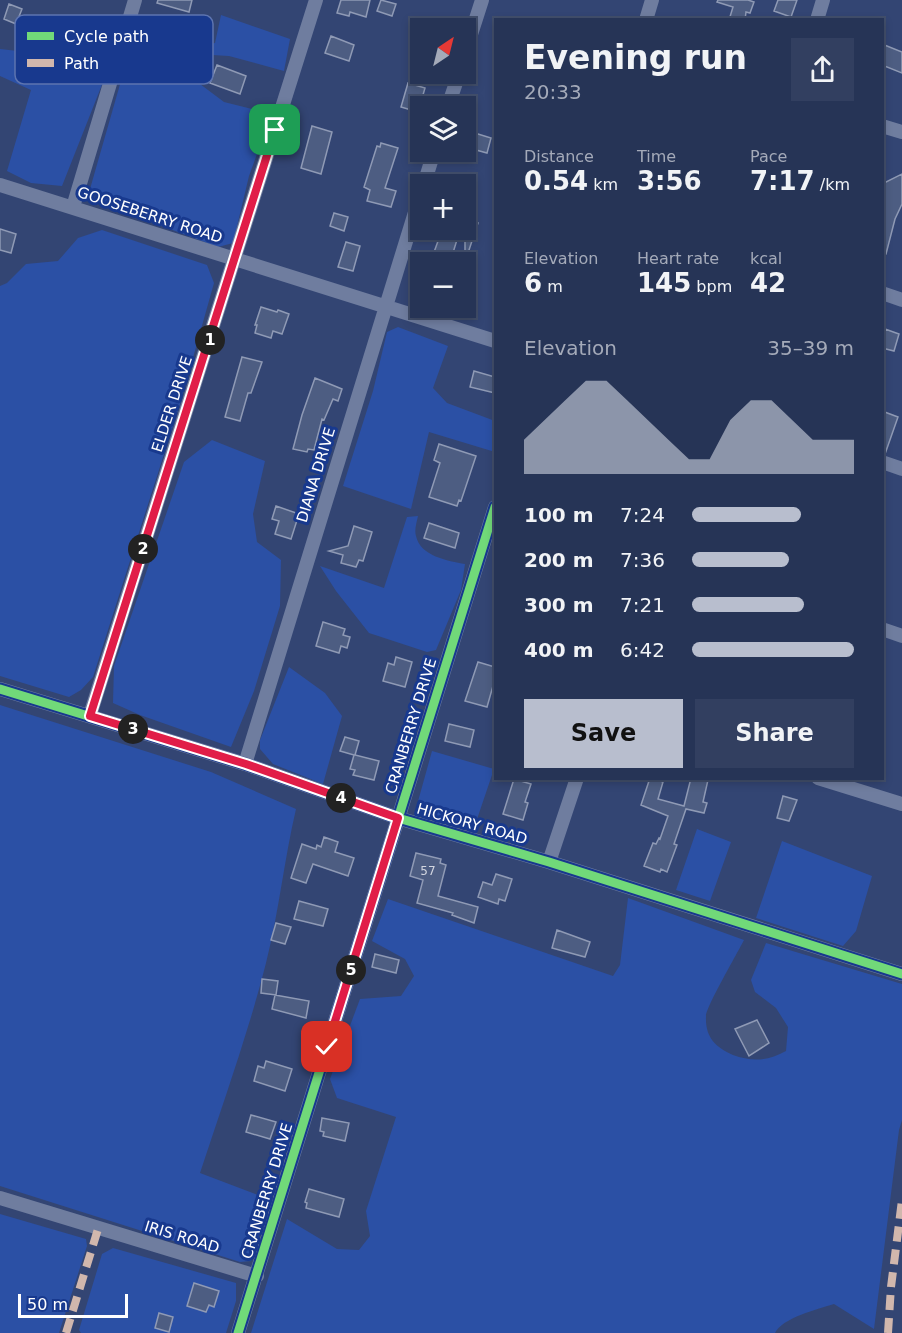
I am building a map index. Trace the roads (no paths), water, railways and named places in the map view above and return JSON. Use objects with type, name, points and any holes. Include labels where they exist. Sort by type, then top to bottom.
[{"type":"street","points":[[131,15],[135,0]]},
{"type":"street","name":"ELDER DRIVE","points":[[90,716],[316,0]]},
{"type":"street","points":[[476,19],[482,0]]},
{"type":"street","points":[[647,18],[652,0]]},
{"type":"street","points":[[818,18],[823,0]]},
{"type":"street","points":[[73,207],[110,84]]},
{"type":"street","points":[[884,127],[902,132]]},
{"type":"street","name":"GOOSEBERRY ROAD","points":[[0,185],[494,341]]},
{"type":"street","name":"DIANA DRIVE","points":[[246,764],[410,227]]},
{"type":"street","points":[[884,294],[902,300]]},
{"type":"street","points":[[884,463],[902,469]]},
{"type":"street","name":"CRANBERRY DRIVE","points":[[238,1333],[494,510]]},
{"type":"street","points":[[884,630],[902,636]]},
{"type":"street","name":"HICKORY ROAD","points":[[0,689],[246,764],[398,818],[549,862],[902,974]]},
{"type":"street","points":[[549,862],[576,780]]},
{"type":"street","points":[[824,780],[902,804]]},
{"type":"street","name":"IRIS ROAD","points":[[0,1198],[257,1276]]}]
